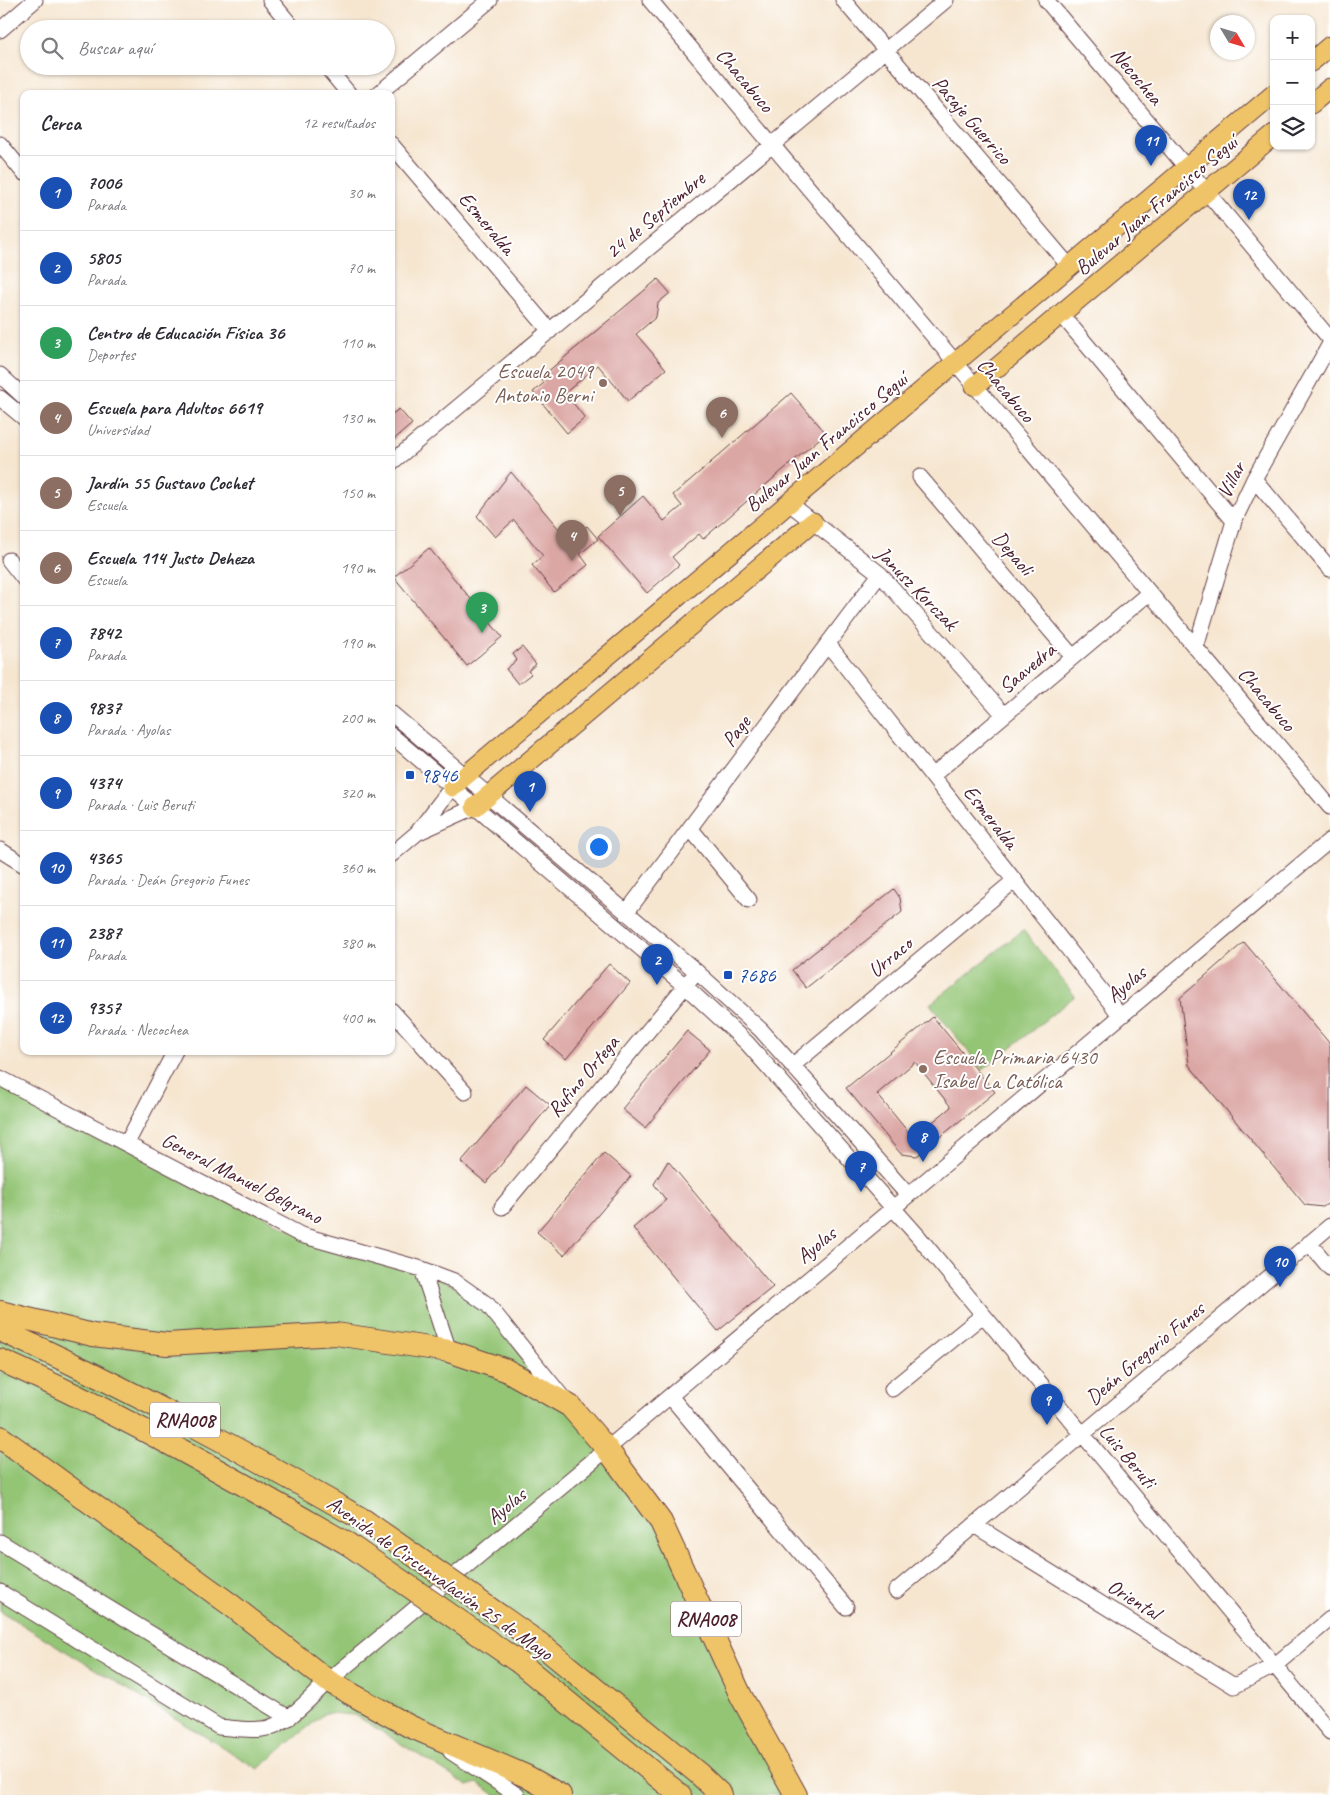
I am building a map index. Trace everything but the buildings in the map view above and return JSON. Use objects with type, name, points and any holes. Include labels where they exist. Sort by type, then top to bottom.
[{"type":"highway","points":[[0,1312],[93,1335],[167,1344],[336,1334],[449,1351],[506,1370],[570,1406],[607,1449]]},
{"type":"highway","name":"Avenida de Circunvalación 25 de Mayo","points":[[0,1330],[148,1400],[249,1454],[365,1521],[539,1643],[722,1795]]},
{"type":"highway","name":"Avenida de Circunvalación 25 de Mayo","points":[[0,1360],[135,1425],[348,1544],[520,1663],[680,1795]]},
{"type":"highway","points":[[0,1437],[230,1605],[328,1681],[409,1726],[526,1776],[560,1795]]},
{"type":"highway","name":"RNA008","points":[[607,1449],[661,1522],[741,1696],[796,1795]]},
{"type":"main road","points":[[1313,60],[1330,46]]},
{"type":"main road","points":[[1315,101],[1330,88]]},
{"type":"main road","name":"Bulevar Juan Francisco Seguí","points":[[459,782],[1270,97]]},
{"type":"main road","name":"Bulevar Juan Francisco Seguí","points":[[975,386],[1270,138]]},
{"type":"main road","name":"Bulevar Juan Francisco Seguí","points":[[481,801],[813,522]]},
{"type":"street","points":[[0,30],[35,0]]},
{"type":"street","points":[[270,0],[287,20]]},
{"type":"street","points":[[383,90],[490,0]]},
{"type":"street","name":"Chacabuco","points":[[650,0],[1330,807]]},
{"type":"street","name":"Pasaje Guerrico","points":[[843,0],[1069,266]]},
{"type":"street","name":"24 de Septiembre","points":[[395,460],[946,0]]},
{"type":"street","name":"Necochea","points":[[1046,0],[1330,339]]},
{"type":"street","points":[[333,75],[346,90]]},
{"type":"street","points":[[0,144],[20,167]]},
{"type":"street","name":"Esmeralda","points":[[395,149],[550,331]]},
{"type":"street","points":[[1061,314],[1234,521]]},
{"type":"street","name":"Villar","points":[[1196,647],[1234,521],[1254,479],[1330,344]]},
{"type":"street","points":[[0,375],[20,392]]},
{"type":"street","points":[[20,395],[4,401],[20,415]]},
{"type":"street","name":"Depaoli","points":[[920,477],[1073,657]]},
{"type":"street","points":[[1254,479],[1330,569]]},
{"type":"street","name":"Janusz Korczak","points":[[789,503],[880,574],[1004,715]]},
{"type":"street","points":[[9,560],[20,574]]},
{"type":"street","name":"Page","points":[[626,913],[880,574]]},
{"type":"street","name":"Saavedra","points":[[932,776],[1150,592]]},
{"type":"street","name":"Esmeralda","points":[[828,644],[1121,1016]]},
{"type":"street","points":[[395,717],[459,782],[481,801],[626,913],[697,972],[761,1030],[908,1195]]},
{"type":"street","points":[[395,738],[459,782]]},
{"type":"street","name":"Bulevar Juan Francisco Seguí","points":[[395,852],[417,833],[459,782]]},
{"type":"street","name":"Bulevar Juan Francisco Seguí","points":[[417,833],[481,801]]},
{"type":"street","name":"Luis Beruti","points":[[481,801],[746,1042],[894,1208],[1330,1732]]},
{"type":"street","points":[[690,828],[749,900]]},
{"type":"street","name":"Ayolas","points":[[290,1718],[328,1681],[607,1449],[1330,840]]},
{"type":"street","points":[[0,850],[20,862]]},
{"type":"street","name":"Urraco","points":[[792,1066],[1014,880]]},
{"type":"street","name":"Rufino Ortega","points":[[502,1207],[697,972]]},
{"type":"street","points":[[395,1014],[465,1092]]},
{"type":"street","points":[[127,1143],[173,1055]]},
{"type":"street","name":"General Manuel Belgrano","points":[[0,1078],[301,1235],[422,1269],[454,1281],[488,1305],[570,1406]]},
{"type":"street","name":"Deán Gregorio Funes","points":[[896,1591],[1330,1226]]},
{"type":"street","points":[[1309,1244],[1330,1268]]},
{"type":"street","points":[[422,1269],[449,1351]]},
{"type":"street","points":[[892,1389],[983,1315]]},
{"type":"street","points":[[670,1396],[846,1607]]},
{"type":"street","name":"Oriental","points":[[974,1525],[1234,1686],[1274,1666]]},
{"type":"street","points":[[0,1542],[290,1718]]},
{"type":"street","points":[[0,1592],[219,1727],[264,1729],[290,1718]]},
{"type":"street","points":[[1274,1666],[1330,1619]]},
{"type":"street","points":[[409,1726],[517,1795]]},
{"type":"green space","points":[[1023,930],[1075,996],[983,1070],[930,1004]]},
{"type":"green space","points":[[0,1078],[301,1235],[422,1269],[488,1305],[661,1522],[796,1795],[495,1795],[478,1783],[468,1786],[355,1715],[325,1713],[258,1769],[0,1611]]},
{"type":"place","name":"2387","points":[[1151,166]]},
{"type":"place","name":"9357","points":[[1249,220]]},
{"type":"place","name":"Escuela 2049 Antonio Berni","points":[[603,383]]},
{"type":"place","name":"Escuela 114 Justo Deheza","points":[[722,438]]},
{"type":"place","name":"Jardín 55 Gustavo Cochet","points":[[620,516]]},
{"type":"place","name":"Escuela para Adultos 6619","points":[[572,561]]},
{"type":"place","name":"Centro de Educación Física 36","points":[[482,633]]},
{"type":"place","name":"9846","points":[[410,775]]},
{"type":"place","name":"7006","points":[[530,812]]},
{"type":"place","name":"7686","points":[[728,975]]},
{"type":"place","name":"5805","points":[[657,985]]},
{"type":"place","name":"Escuela Primaria 6430 Isabel La Católica","points":[[923,1069]]},
{"type":"place","name":"9837","points":[[923,1162]]},
{"type":"place","name":"7842","points":[[861,1192]]},
{"type":"place","name":"4365","points":[[1280,1287]]},
{"type":"place","name":"4374","points":[[1047,1425]]}]
